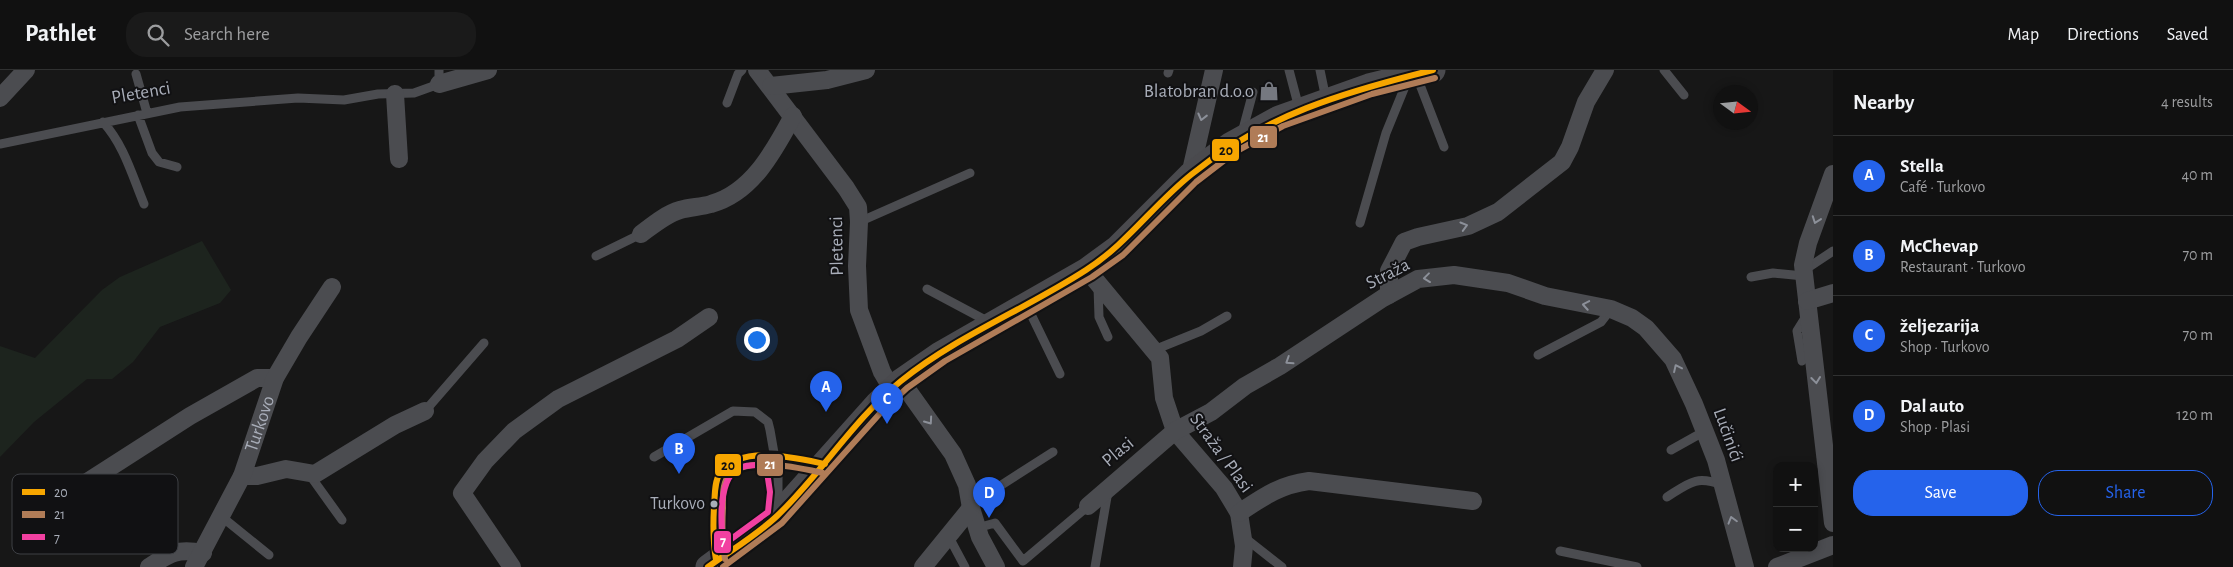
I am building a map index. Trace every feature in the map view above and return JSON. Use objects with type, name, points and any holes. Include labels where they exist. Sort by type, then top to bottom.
[{"type":"main road","points":[[712,564],[776,517],[896,385],[940,354],[1026,304],[1092,276],[1117,248],[1190,175],[1240,140],[1279,118],[1369,86],[1420,73]]},
{"type":"street","points":[[0,98],[26,70]]},
{"type":"street","name":"Pletenci","points":[[439,77],[488,70]]},
{"type":"street","name":"Pletenci","points":[[757,70],[771,86],[858,207],[857,266],[860,310],[882,372],[896,385],[953,454],[967,485],[977,528],[996,567]]},
{"type":"street","points":[[771,86],[827,80],[866,70]]},
{"type":"street","points":[[1190,175],[1214,70]]},
{"type":"street","points":[[1389,295],[1389,271],[1404,242],[1468,226],[1498,212],[1562,162],[1570,147],[1586,102],[1605,70]]},
{"type":"street","points":[[395,94],[399,159]]},
{"type":"street","points":[[641,234],[679,210],[712,204],[734,195],[756,174],[771,155],[793,116]]},
{"type":"street","points":[[1833,174],[1802,264],[1830,477],[1833,523]]},
{"type":"street","name":"Straža","points":[[1175,431],[1211,412],[1245,386],[1280,366],[1389,295],[1418,280],[1454,275],[1508,283],[1545,296],[1611,309],[1632,318],[1646,328]]},
{"type":"street","name":"Straža / Plasi","points":[[1092,276],[1160,358],[1164,398],[1175,431],[1224,488],[1239,513],[1244,546],[1242,567]]},
{"type":"street","name":"Turkovo","points":[[199,560],[242,476],[275,378],[332,287]]},
{"type":"street","points":[[1807,307],[1833,293]]},
{"type":"street","points":[[512,567],[462,493],[485,461],[514,431],[558,399],[677,339],[709,317]]},
{"type":"street","name":"Lučinići","points":[[1646,328],[1673,359],[1705,431],[1745,567]]},
{"type":"street","points":[[100,474],[190,416],[257,378],[275,378]]},
{"type":"street","points":[[242,476],[257,476],[286,469],[315,474],[395,425],[425,411]]},
{"type":"street","name":"Plasi","points":[[1088,506],[1175,431]]},
{"type":"street","points":[[1239,513],[1273,491],[1289,484],[1309,481],[1473,501]]},
{"type":"street","points":[[923,567],[949,537],[970,504]]},
{"type":"street","points":[[1777,567],[1800,563],[1832,542]]},
{"type":"street","points":[[178,551],[187,550],[199,560]]},
{"type":"street","points":[[149,567],[170,554]]},
{"type":"lane","points":[[727,103],[738,74],[742,70]]},
{"type":"lane","points":[[1288,70],[1300,111]]},
{"type":"lane","points":[[1320,70],[1326,101]]},
{"type":"lane","points":[[1664,70],[1684,95]]},
{"type":"lane","points":[[1420,73],[1444,147]]},
{"type":"lane","points":[[1360,223],[1386,133],[1420,73]]},
{"type":"lane","points":[[136,74],[152,153],[159,162],[177,167]]},
{"type":"lane","name":"Pletenci","points":[[0,144],[180,107],[298,98],[344,100],[414,93],[439,77]]},
{"type":"lane","points":[[1240,140],[1253,92]]},
{"type":"lane","points":[[103,122],[114,135],[121,148],[144,204]]},
{"type":"lane","points":[[859,222],[970,173]]},
{"type":"lane","points":[[596,256],[641,234]]},
{"type":"lane","points":[[1751,277],[1773,273],[1804,273],[1833,252]]},
{"type":"lane","points":[[1092,276],[1099,317],[1108,337]]},
{"type":"lane","points":[[928,289],[992,324]]},
{"type":"lane","points":[[1026,304],[1060,374]]},
{"type":"lane","points":[[1802,362],[1797,331],[1807,307]]},
{"type":"lane","points":[[1538,355],[1600,322],[1611,309]]},
{"type":"lane","points":[[1154,350],[1201,331],[1228,316]]},
{"type":"lane","points":[[425,411],[484,342]]},
{"type":"lane","points":[[654,457],[733,411],[755,412],[768,422],[779,492],[776,517]]},
{"type":"lane","points":[[1671,450],[1705,431]]},
{"type":"lane","points":[[970,504],[1053,452]]},
{"type":"lane","points":[[712,564],[714,502],[719,474],[731,462],[740,459],[774,456],[825,464]]},
{"type":"lane","points":[[309,473],[342,520]]},
{"type":"lane","points":[[1667,497],[1690,481],[1708,480],[1722,485]]},
{"type":"lane","points":[[1095,567],[1108,488]]},
{"type":"lane","points":[[977,528],[995,523],[1023,561],[1088,506]]},
{"type":"lane","points":[[222,517],[269,556]]},
{"type":"lane","points":[[1243,536],[1282,567]]},
{"type":"lane","points":[[949,537],[965,567]]},
{"type":"lane","points":[[1560,551],[1637,567]]},
{"type":"shaded area","points":[[202,241],[231,290],[220,303],[160,327],[133,362],[112,379],[87,379],[34,422],[0,457],[0,346],[35,358],[102,290],[120,277]]},
{"type":"transit line","name":"20","points":[[708,567],[777,516],[808,483],[868,412],[901,381],[968,336],[1063,284],[1101,260],[1178,186],[1220,153],[1248,136],[1306,108],[1368,87],[1433,70]]},
{"type":"transit line","name":"21","points":[[723,567],[782,523],[883,410],[907,388],[945,361],[1092,277],[1123,255],[1196,182],[1235,152],[1283,126],[1372,94],[1435,78]]},
{"type":"transit line","name":"20","points":[[716,560],[713,526],[716,485],[720,473],[729,464],[754,456],[769,455],[825,464]]},
{"type":"transit line","name":"7","points":[[749,465],[766,465],[770,492],[768,512],[723,545],[721,515],[727,482],[739,468],[749,465]]},
{"type":"transit line","name":"21","points":[[725,559],[722,534],[723,497],[727,478],[735,471],[746,466],[758,465],[787,466],[823,473]]},
{"type":"place","name":"Blatobran d.o.o","points":[[1269,91]]},
{"type":"place","name":"Stella","points":[[826,412]]},
{"type":"place","name":"željezarija","points":[[887,424]]},
{"type":"place","name":"McChevap","points":[[679,474]]},
{"type":"place","name":"Turkovo","points":[[714,504]]},
{"type":"place","name":"Dal auto","points":[[989,518]]}]
